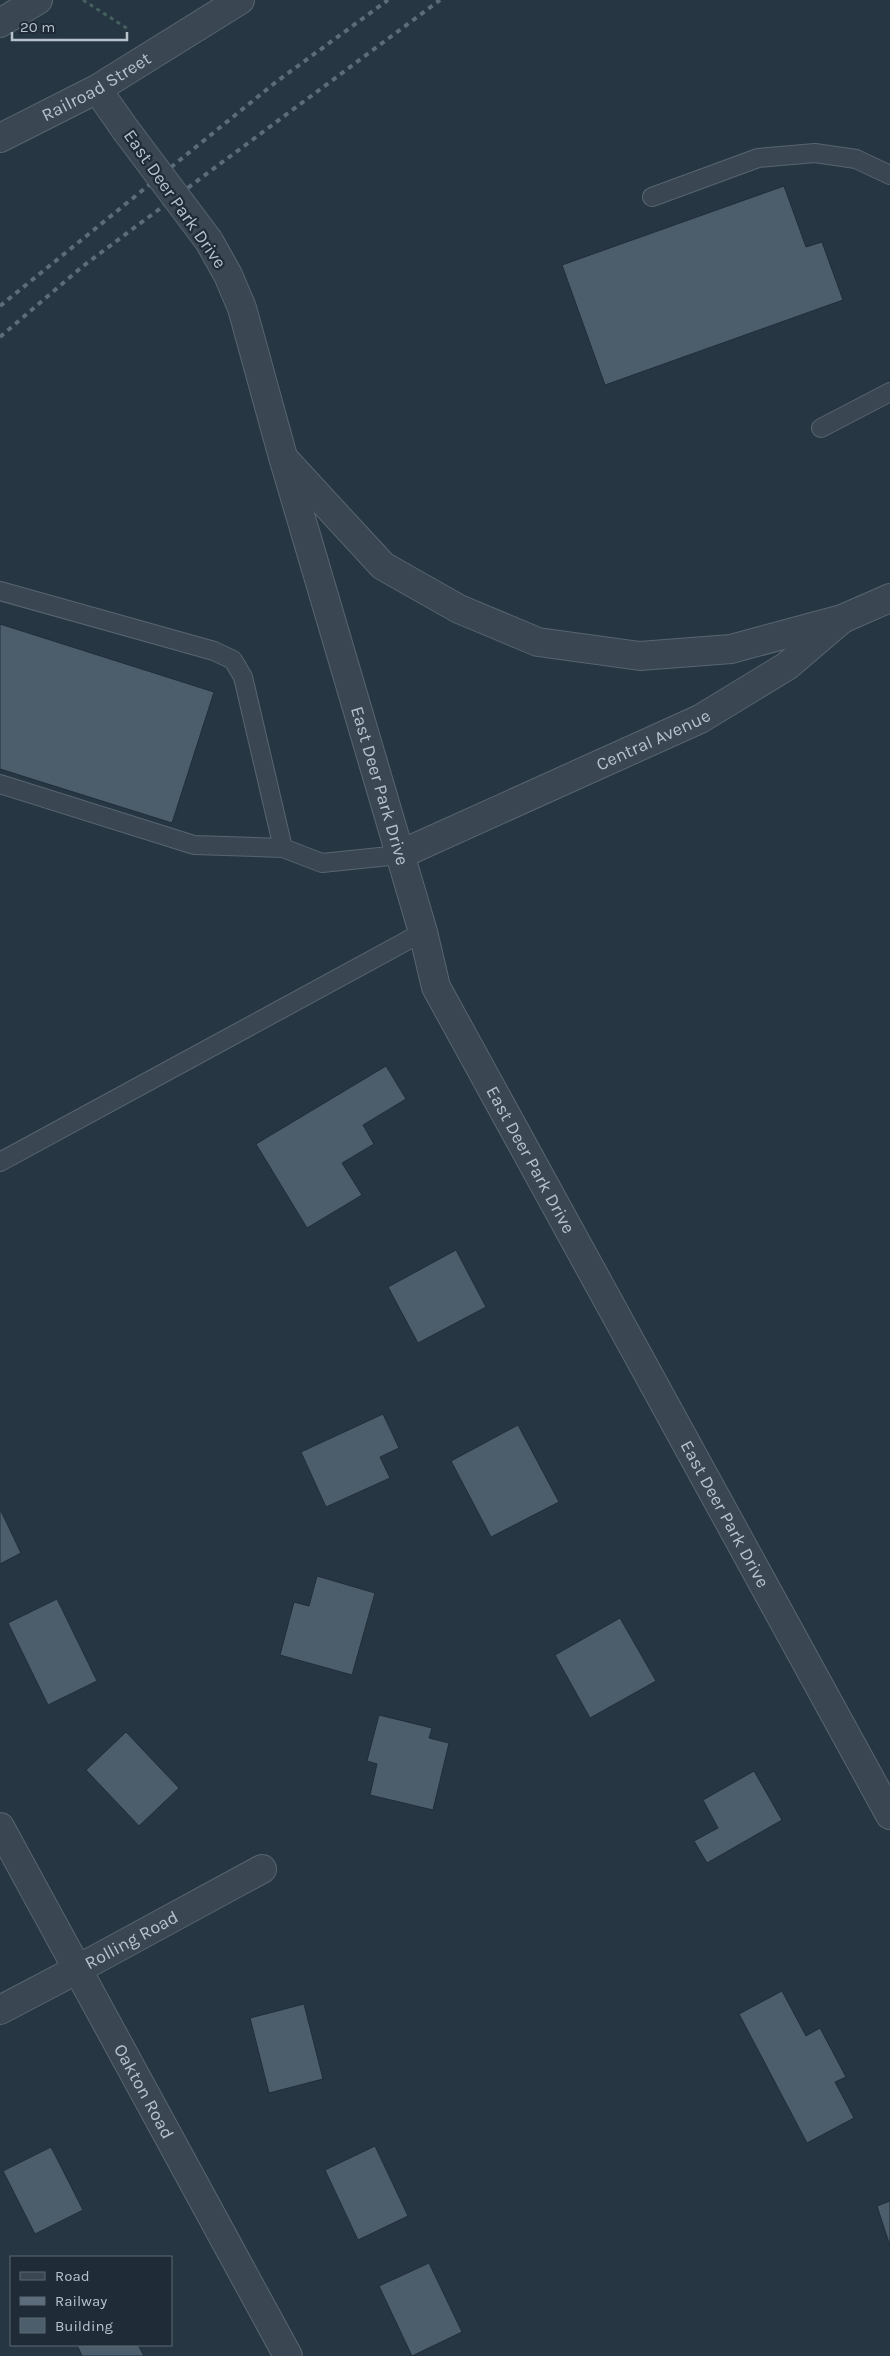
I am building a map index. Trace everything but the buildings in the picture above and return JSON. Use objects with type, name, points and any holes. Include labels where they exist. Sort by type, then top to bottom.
[{"type":"street","points":[[0,23],[38,0]]},
{"type":"street","name":"Railroad Street","points":[[0,138],[97,90],[240,0]]},
{"type":"street","name":"East Deer Park Drive","points":[[97,90],[209,241],[228,275],[242,308],[283,457],[423,932],[436,987],[890,1815]]},
{"type":"street","name":"East Deer Park Drive","points":[[283,457],[383,566],[459,609],[538,642],[640,656],[722,650],[842,619]]},
{"type":"street","name":"Central Avenue","points":[[399,855],[700,719],[787,666],[842,619],[890,598]]},
{"type":"street","name":"Oakton Road","points":[[0,1827],[288,2356]]},
{"type":"street","name":"Rolling Road","points":[[0,2010],[262,1868]]},
{"type":"lane","points":[[652,197],[758,158],[815,153],[856,159],[890,174]]},
{"type":"lane","points":[[821,428],[890,392]]},
{"type":"lane","points":[[0,591],[214,652],[233,660],[242,677],[283,848]]},
{"type":"lane","points":[[0,784],[194,845],[283,848],[322,863],[399,855]]},
{"type":"lane","points":[[0,1162],[423,932]]},
{"type":"path","points":[[84,0],[160,50]]},
{"type":"railway","points":[[0,306],[276,82],[388,0]]},
{"type":"railway","points":[[0,337],[83,266],[440,0]]}]
